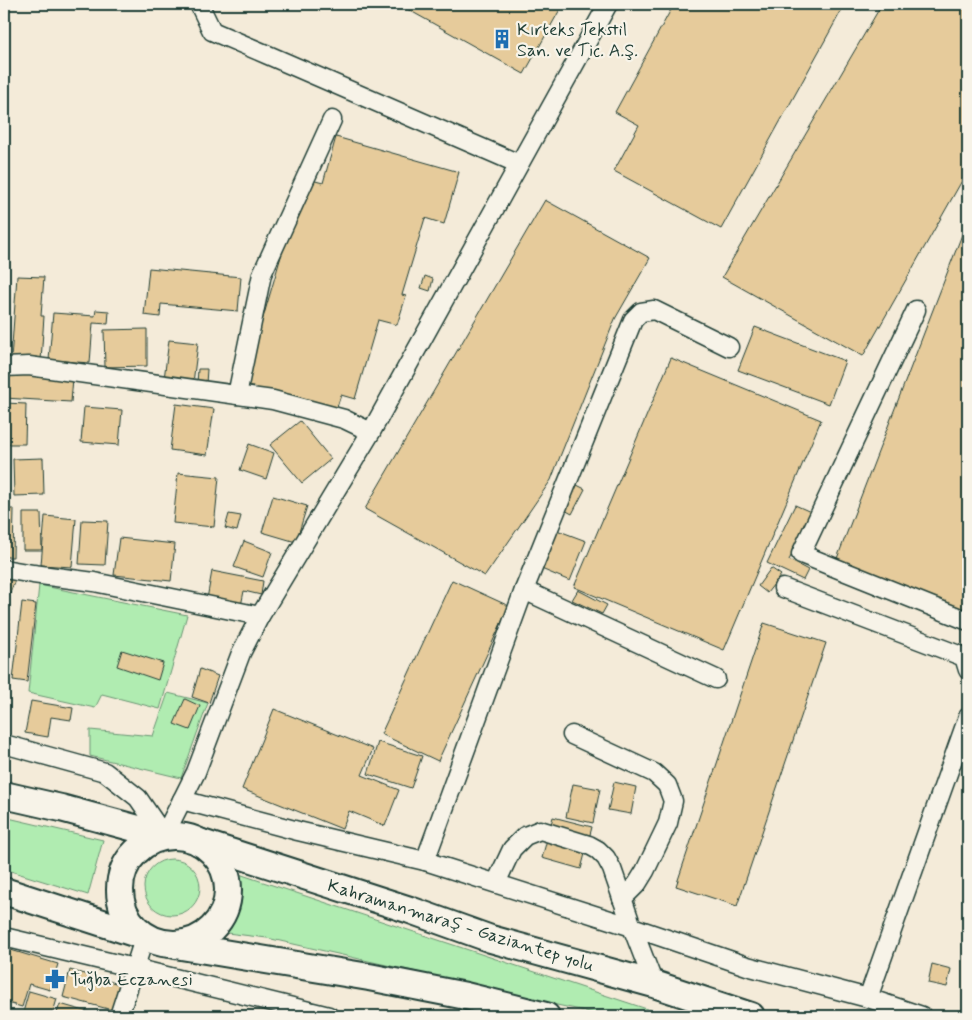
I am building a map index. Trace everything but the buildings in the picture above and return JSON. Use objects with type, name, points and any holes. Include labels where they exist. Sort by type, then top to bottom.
[{"type":"highway","points":[[4,795],[61,808],[164,836],[182,836],[199,842],[213,852],[224,867],[228,884],[227,902],[220,919],[208,933],[192,941],[175,945]]},
{"type":"highway","points":[[144,936],[133,927],[125,915],[120,901],[119,887],[122,873],[128,860],[138,849],[150,841],[164,836]]},
{"type":"highway","name":"Kahramanmaraş - Gaziantep yolu","points":[[199,842],[410,910],[491,939],[654,984],[751,1016]]},
{"type":"highway","points":[[4,891],[144,936],[159,943],[369,977],[466,996],[546,1016]]},
{"type":"street","points":[[199,4],[212,32],[519,164]]},
{"type":"street","points":[[4,744],[105,772],[138,798],[164,836],[196,772],[241,653],[260,616],[371,432],[608,4]]},
{"type":"street","points":[[237,395],[262,274],[332,120]]},
{"type":"street","points":[[424,861],[524,590],[633,320],[641,312],[654,310],[729,347]]},
{"type":"street","points":[[916,310],[801,554],[968,621]]},
{"type":"street","points":[[4,367],[29,366],[273,400],[344,419],[371,432]]},
{"type":"street","points":[[4,568],[94,582],[260,616]]},
{"type":"street","points":[[783,588],[964,657],[968,670]]},
{"type":"street","points":[[524,590],[716,679]]},
{"type":"street","points":[[868,998],[968,717]]},
{"type":"street","points":[[572,735],[654,773],[667,785],[672,801],[668,823],[645,871],[637,884],[622,899]]},
{"type":"street","points":[[182,800],[298,831],[424,861],[632,927],[747,966],[868,998],[922,1016]]},
{"type":"street","points":[[496,883],[512,849],[524,836],[540,830],[589,845],[598,850],[606,858],[612,869],[654,984]]},
{"type":"street","points":[[119,1016],[144,936]]},
{"type":"street","points":[[4,937],[329,1016]]},
{"type":"green space","points":[[39,585],[187,615],[160,709],[102,694],[95,708],[28,693]]},
{"type":"green space","points":[[168,693],[208,703],[181,778],[90,756],[90,730],[153,736]]},
{"type":"green space","points":[[4,817],[103,840],[88,895],[4,869]]},
{"type":"green space","points":[[172,859],[183,861],[192,867],[198,876],[200,887],[198,898],[192,907],[183,913],[172,915],[161,913],[152,907],[146,898],[144,887],[146,876],[152,867],[161,861]]},
{"type":"green space","points":[[239,874],[668,1016],[609,1016],[500,993],[267,938],[227,933]]},
{"type":"place","name":"Kırteks Tekstil San. ve Tic. A.Ş.","points":[[502,39]]},
{"type":"place","name":"Tuğba Eczanesi","points":[[55,979]]}]
